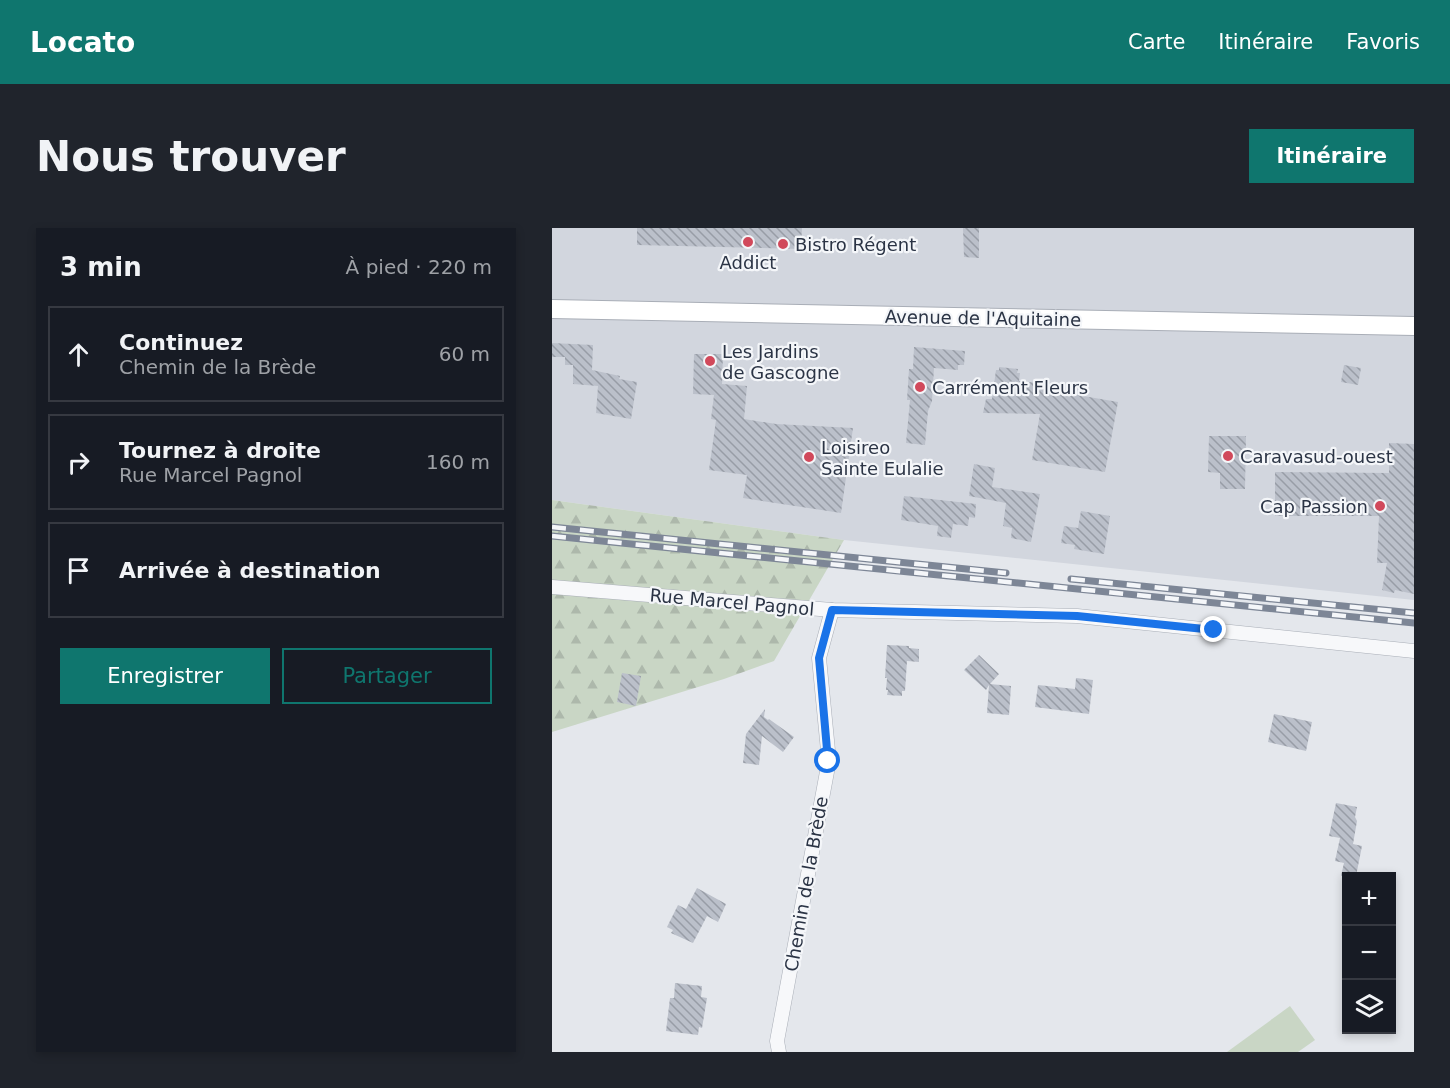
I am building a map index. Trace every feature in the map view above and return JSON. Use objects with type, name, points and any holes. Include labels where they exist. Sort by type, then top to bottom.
[{"type":"main road","name":"Avenue de l'Aquitaine","points":[[552,309],[1414,326]]},
{"type":"street","name":"Rue Marcel Pagnol","points":[[552,587],[832,610],[1077,616],[1414,651]]},
{"type":"street","name":"Chemin de la Brède","points":[[779,1052],[777,1041],[828,761],[819,658],[832,610]]},
{"type":"shaded area","points":[[552,228],[1414,228],[1414,600],[844,540],[552,500]]},
{"type":"green space","points":[[552,500],[844,540],[774,661],[724,679],[552,732]]},
{"type":"green space","points":[[1290,1006],[1315,1040],[1298,1052],[1227,1052]]},
{"type":"building","points":[[637,228],[802,228],[801,249],[637,245]]},
{"type":"building","points":[[963,228],[979,228],[979,258],[964,257]]},
{"type":"building","points":[[552,343],[593,345],[592,370],[637,382],[631,419],[596,413],[598,386],[573,384],[573,365],[565,365],[565,357],[552,357]]},
{"type":"building","points":[[914,347],[965,351],[964,365],[958,365],[958,370],[934,368],[932,401],[928,411],[925,445],[906,443],[910,400],[907,400],[909,369],[913,369]]},
{"type":"building","points":[[694,354],[723,354],[722,384],[747,386],[744,419],[776,424],[853,428],[841,513],[743,498],[747,475],[709,470],[716,420],[711,419],[714,395],[693,394]]},
{"type":"building","points":[[1344,365],[1361,368],[1358,385],[1341,382]]},
{"type":"building","points":[[999,367],[1018,369],[1019,381],[1038,383],[1037,388],[1118,402],[1105,472],[1032,460],[1040,414],[983,413],[986,399],[992,399],[996,370],[999,370]]},
{"type":"building","points":[[1209,436],[1246,436],[1245,489],[1220,489],[1220,473],[1208,472]]},
{"type":"building","points":[[1389,443],[1414,444],[1414,594],[1382,590],[1387,563],[1377,563],[1379,516],[1275,516],[1275,472],[1389,473]]},
{"type":"building","points":[[974,464],[995,468],[992,487],[1040,494],[1031,542],[1011,538],[1012,528],[1003,526],[1006,503],[969,496]]},
{"type":"building","points":[[904,496],[976,504],[975,518],[969,517],[968,526],[953,524],[951,538],[937,536],[938,526],[901,520]]},
{"type":"building","points":[[1081,511],[1110,516],[1104,554],[1074,549],[1075,545],[1061,543],[1064,526],[1078,528]]},
{"type":"building","points":[[887,645],[919,649],[919,662],[907,661],[905,691],[902,691],[902,696],[887,695],[887,678],[885,678]]},
{"type":"building","points":[[979,655],[999,674],[990,684],[1011,686],[1009,715],[987,713],[989,685],[986,690],[964,670]]},
{"type":"building","points":[[622,673],[641,676],[636,706],[617,702]]},
{"type":"building","points":[[1076,678],[1093,680],[1089,714],[1035,707],[1038,685],[1075,689]]},
{"type":"building","points":[[765,709],[764,717],[794,737],[783,752],[762,736],[759,765],[743,763],[746,734]]},
{"type":"building","points":[[1274,714],[1312,722],[1306,751],[1268,742]]},
{"type":"building","points":[[1336,803],[1357,807],[1353,844],[1362,846],[1357,872],[1342,872],[1341,876],[1344,863],[1335,861],[1340,838],[1329,836]]},
{"type":"building","points":[[697,888],[726,904],[718,922],[707,916],[693,943],[671,933],[673,930],[667,927],[678,905],[686,909]]},
{"type":"building","points":[[675,983],[702,986],[701,997],[707,998],[702,1028],[699,1027],[698,1035],[666,1031],[670,998],[674,998]]},
{"type":"railway","points":[[552,527],[1006,573]]},
{"type":"railway","points":[[552,536],[1414,623]]},
{"type":"railway","points":[[1071,579],[1414,613]]},
{"type":"place","name":"Addict","points":[[748,242]]},
{"type":"place","name":"Bistro Régent","points":[[783,244]]},
{"type":"place","name":"Les Jardins de Gascogne","points":[[710,361]]},
{"type":"place","name":"Carrément Fleurs","points":[[920,387]]},
{"type":"place","name":"Caravasud-ouest","points":[[1228,456]]},
{"type":"place","name":"Loisireo Sainte Eulalie","points":[[809,457]]},
{"type":"place","name":"Cap Passion","points":[[1380,506]]},
{"type":"route","points":[[828,761],[819,658],[832,610],[1077,616],[1214,630]]}]
